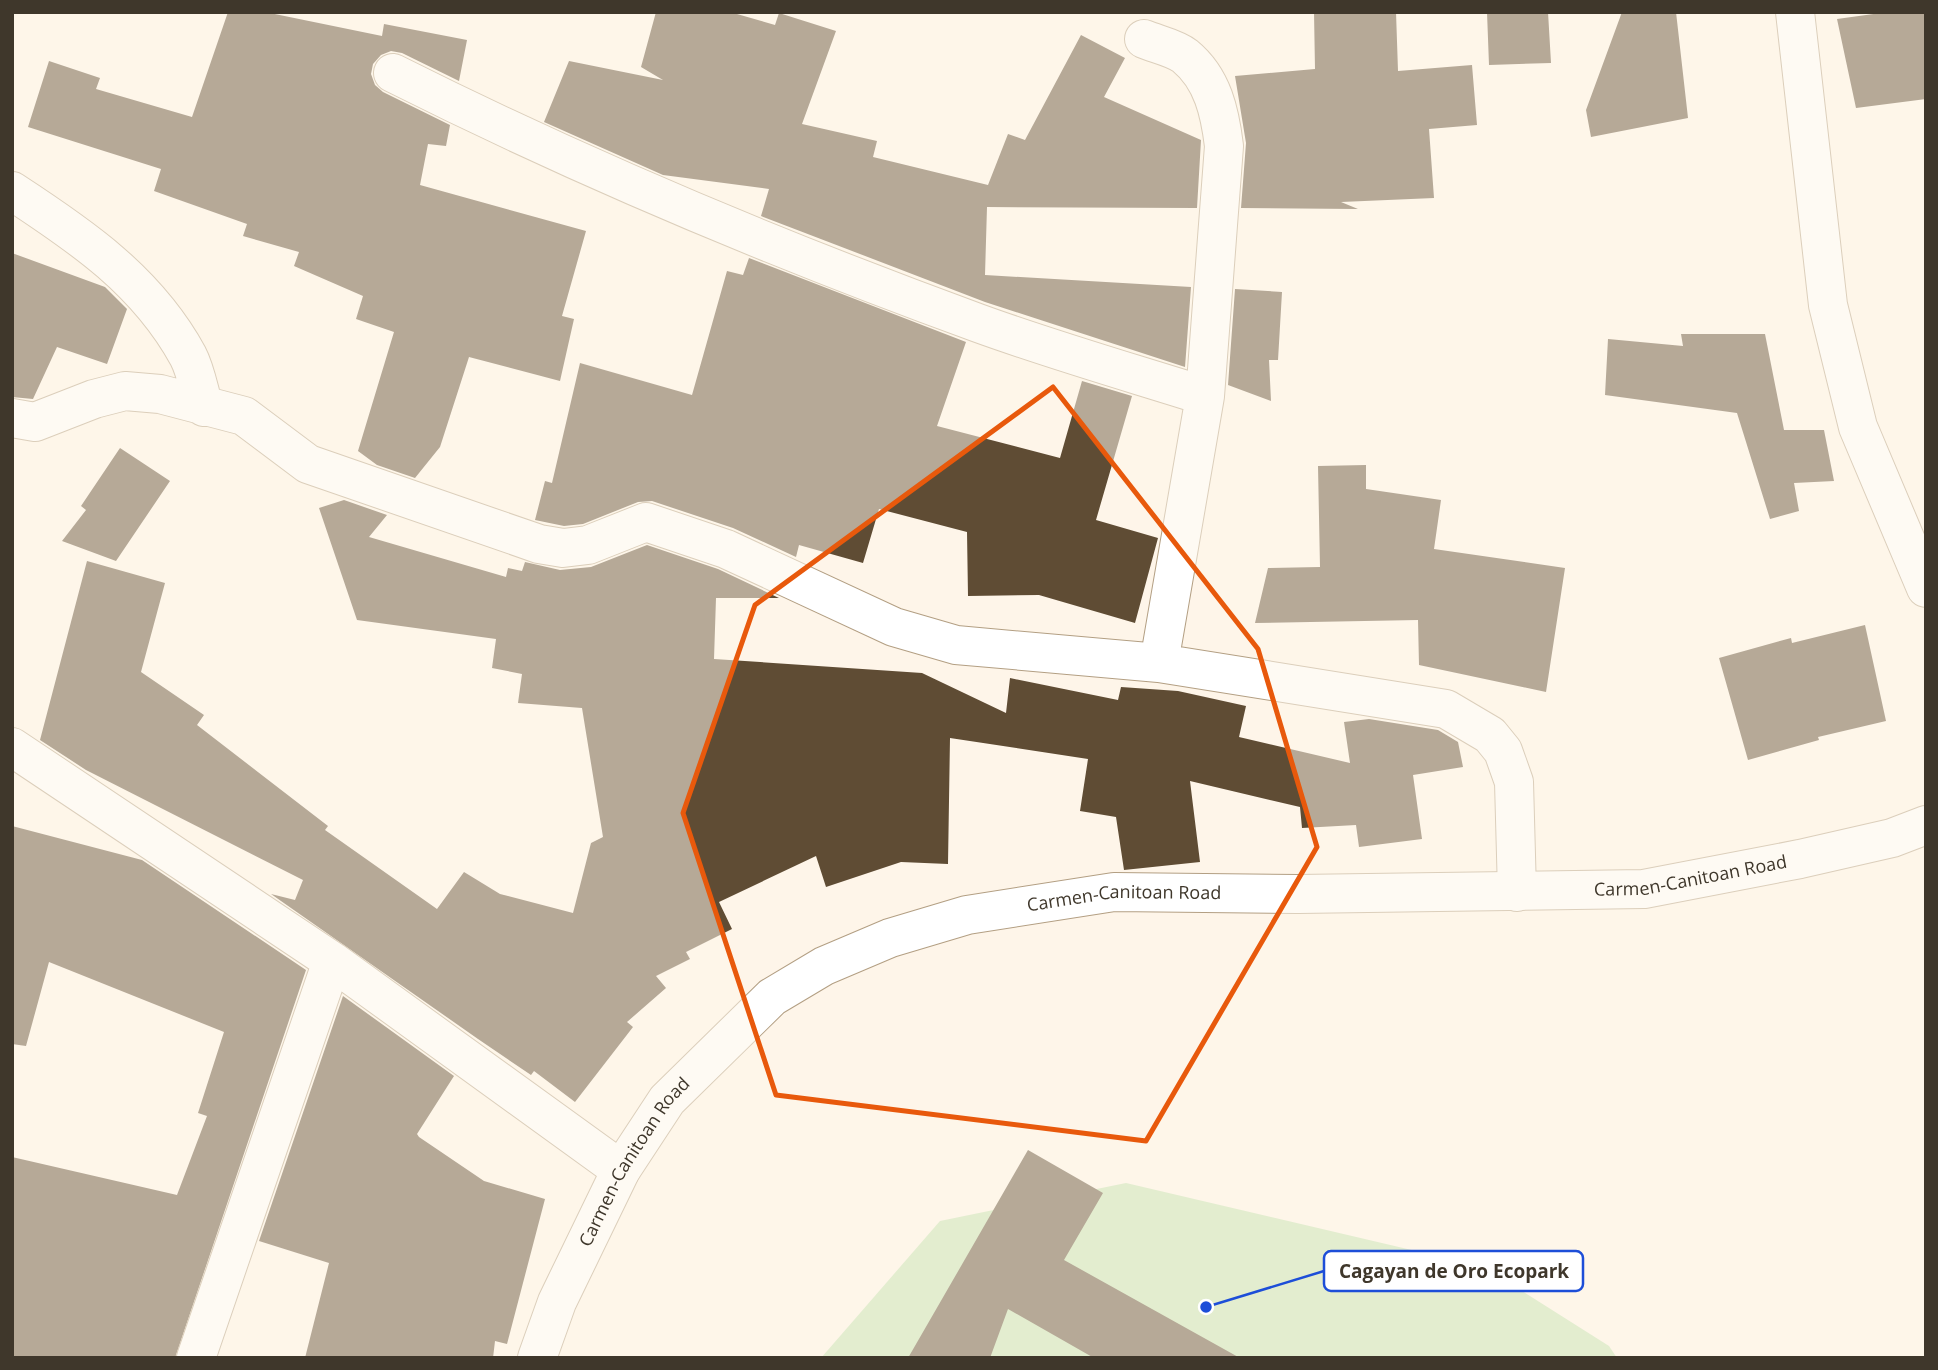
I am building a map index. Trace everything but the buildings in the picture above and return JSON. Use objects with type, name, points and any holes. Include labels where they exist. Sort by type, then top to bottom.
[{"type":"street","points":[[1796,12],[1828,305],[1858,427],[1926,588]]},
{"type":"street","points":[[1144,39],[1185,55],[1209,86],[1220,111],[1223,181],[1205,396],[1159,663]]},
{"type":"street","points":[[393,73],[524,139],[704,216],[979,323],[1205,396]]},
{"type":"street","points":[[12,191],[88,242],[126,274],[158,312],[189,357],[204,407]]},
{"type":"street","points":[[12,418],[35,422],[93,399],[125,391],[160,394],[244,416],[308,464],[539,544],[563,548],[588,545],[646,522],[726,549],[894,627],[956,645],[1159,663],[1446,709],[1490,735],[1503,751],[1514,782],[1517,892]]},
{"type":"street","points":[[12,747],[332,961],[621,1170]]},
{"type":"street","name":"Carmen-Canitoan Road","points":[[537,1358],[557,1302],[621,1170],[667,1100],[772,997],[824,966],[890,938],[967,915],[1114,892],[1517,892],[1644,889],[1853,847],[1892,838],[1926,825]]},
{"type":"street","points":[[196,1358],[332,961]]},
{"type":"highlighted area","points":[[1053,387],[1258,649],[1317,847],[1146,1141],[776,1095],[683,813],[755,605]]},
{"type":"green space","points":[[1126,1183],[1484,1267],[1609,1346],[1617,1358],[821,1358],[940,1221]]},
{"type":"place","name":"Cagayan de Oro Ecopark","points":[[1206,1307]]}]
